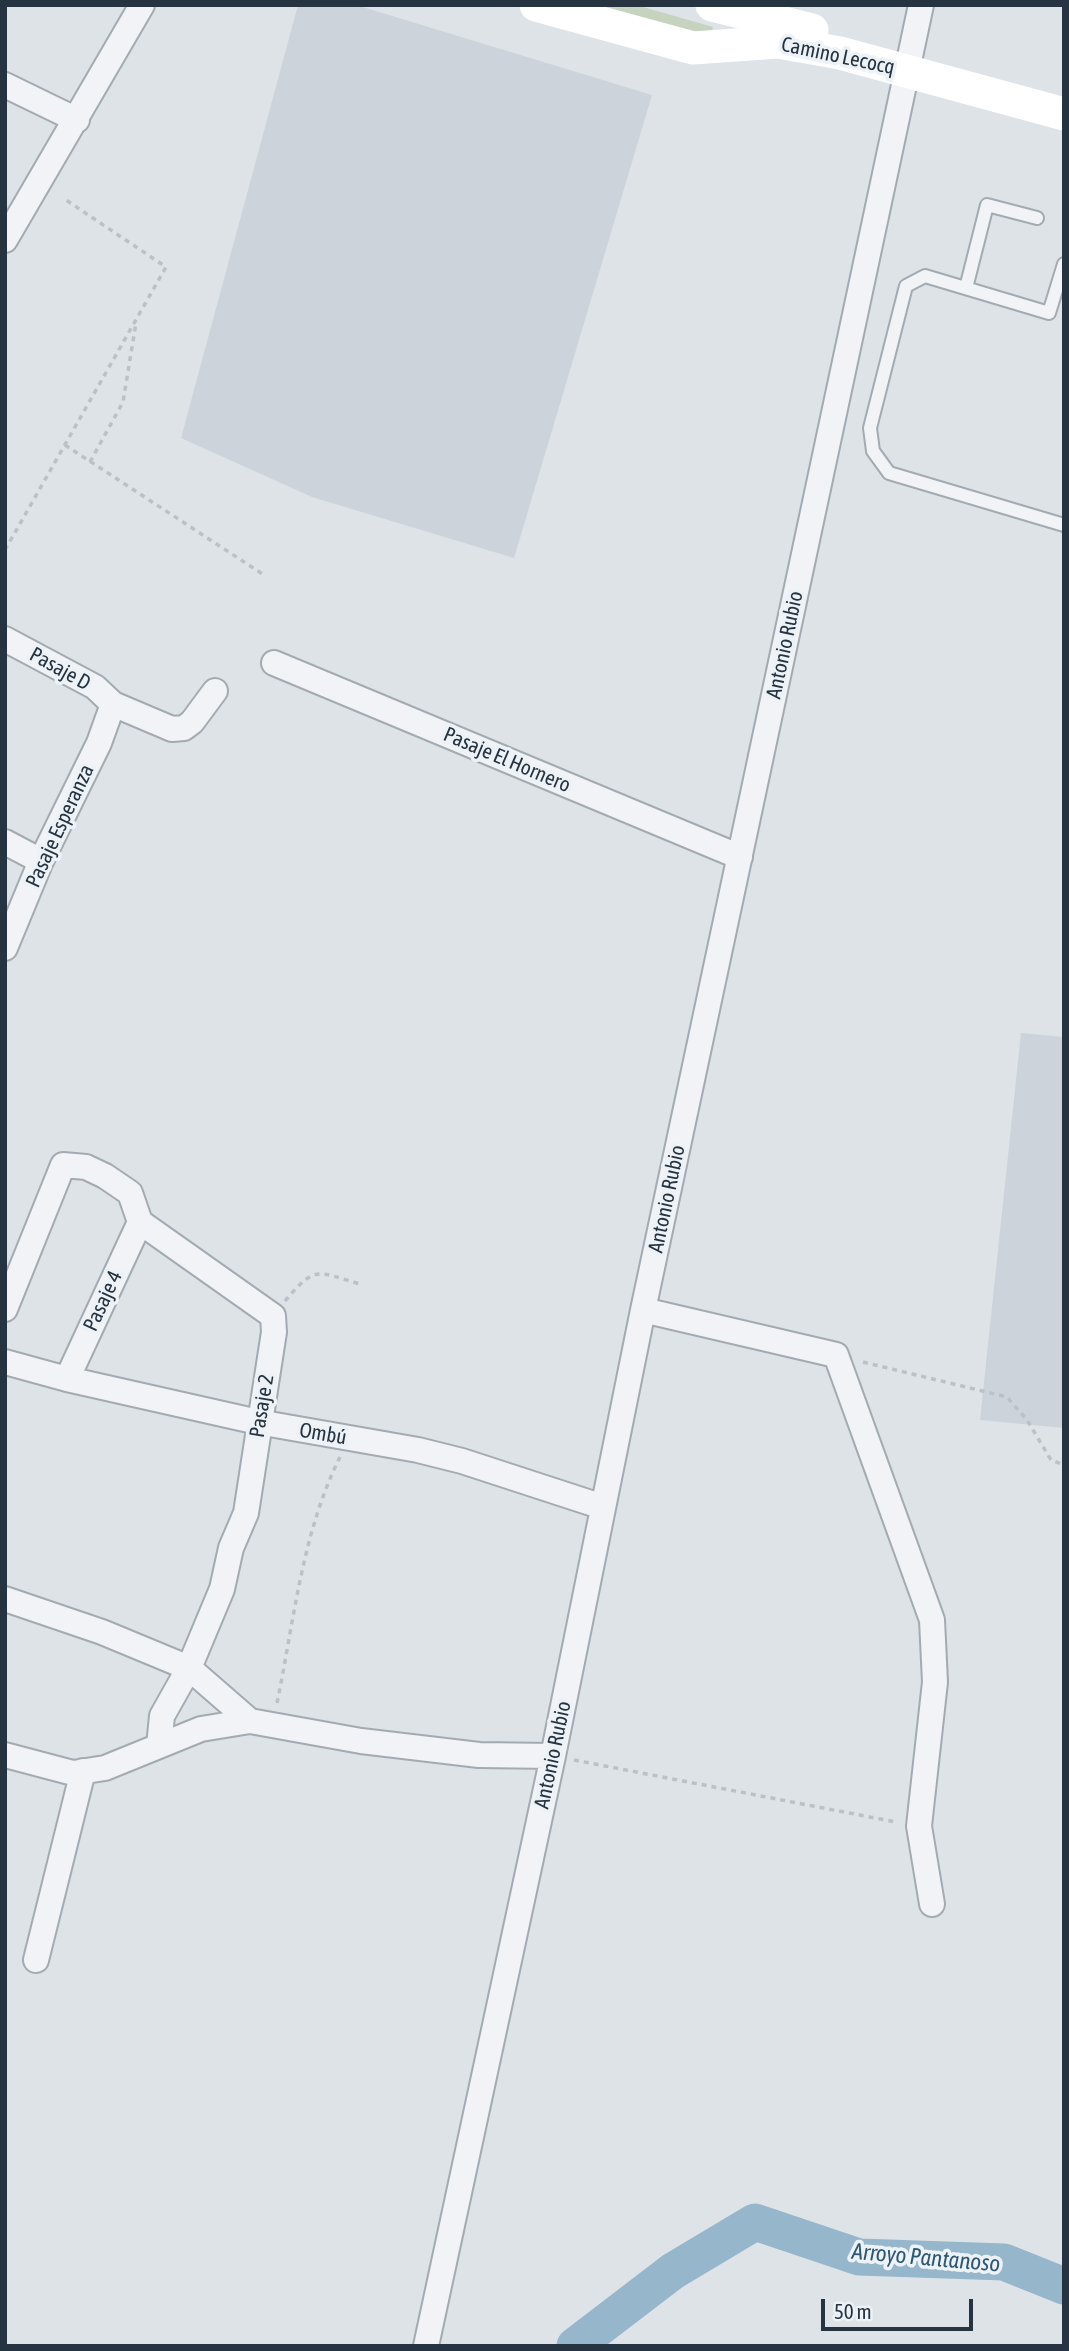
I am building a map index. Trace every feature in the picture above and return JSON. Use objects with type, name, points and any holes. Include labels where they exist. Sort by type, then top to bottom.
[{"type":"street","points":[[5,240],[77,121],[142,5]]},
{"type":"street","name":"Camino Lecocq","points":[[536,5],[571,10],[694,48],[778,42],[908,62],[1064,98]]},
{"type":"street","name":"Camino Lecocq","points":[[712,5],[908,62],[1064,114]]},
{"type":"street","name":"Antonio Rubio","points":[[426,2346],[553,1756],[643,1310],[921,5]]},
{"type":"street","points":[[5,85],[77,121]]},
{"type":"street","name":"Pasaje D","points":[[5,639],[95,687],[113,704],[172,729],[184,728],[192,722],[215,691]]},
{"type":"street","name":"Pasaje El Hornero","points":[[274,663],[740,857]]},
{"type":"street","name":"Pasaje Esperanza","points":[[5,948],[41,861],[99,743],[113,704]]},
{"type":"street","points":[[5,842],[41,861]]},
{"type":"street","points":[[5,1309],[63,1165],[86,1167],[130,1193],[140,1222],[273,1315]]},
{"type":"street","name":"Pasaje 4","points":[[67,1379],[140,1222]]},
{"type":"street","points":[[643,1310],[836,1355],[932,1620],[936,1682],[919,1826],[932,1904]]},
{"type":"street","name":"Pasaje 2","points":[[159,1746],[162,1716],[189,1668],[222,1589],[231,1548],[246,1513],[274,1332],[273,1315]]},
{"type":"street","name":"Ombú","points":[[5,1362],[67,1379],[258,1422],[462,1461],[603,1507]]},
{"type":"street","points":[[5,1599],[103,1632],[189,1668],[261,1723]]},
{"type":"street","points":[[5,1755],[73,1773],[105,1768],[201,1729],[261,1723],[361,1741],[479,1755],[553,1756]]},
{"type":"street","points":[[36,1960],[83,1771]]},
{"type":"lane","points":[[966,288],[987,205],[1037,218]]},
{"type":"lane","points":[[1049,313],[1064,264]]},
{"type":"lane","points":[[1064,317],[925,276],[906,286],[870,428],[873,451],[889,473],[1064,525]]},
{"type":"path","points":[[5,550],[166,267],[63,198]]},
{"type":"path","points":[[90,462],[123,402],[137,318]]},
{"type":"path","points":[[65,445],[264,575]]},
{"type":"path","points":[[273,1315],[303,1279],[318,1273],[360,1283]]},
{"type":"path","points":[[836,1355],[1007,1397],[1027,1420],[1051,1460],[1064,1465]]},
{"type":"path","points":[[261,1723],[325,1487],[349,1438]]},
{"type":"path","points":[[553,1756],[919,1826]]},
{"type":"shaded area","points":[[298,5],[356,5],[652,95],[514,558],[312,497],[181,438]]},
{"type":"shaded area","points":[[1021,1033],[1064,1037],[1064,1428],[980,1420]]},
{"type":"green space","points":[[593,5],[636,5],[713,27],[709,41]]},
{"type":"waterway","name":"Arroyo Pantanoso","points":[[575,2346],[673,2271],[755,2222],[859,2257],[1004,2262],[1064,2286]]}]
